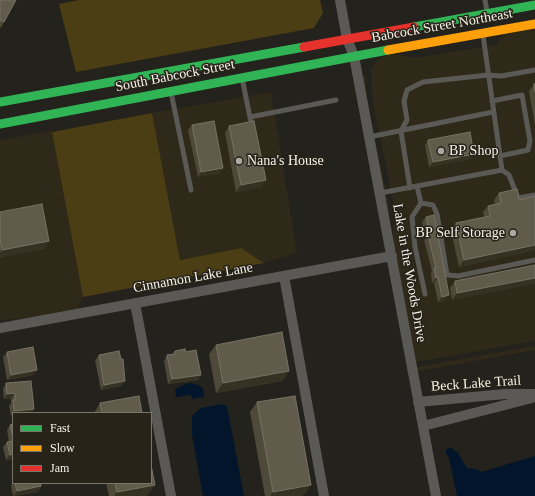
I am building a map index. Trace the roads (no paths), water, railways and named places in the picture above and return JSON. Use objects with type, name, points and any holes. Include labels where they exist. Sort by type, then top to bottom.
[{"type":"main road","name":"Babcock Street Northeast","points":[[348,38],[535,5]]},
{"type":"main road","name":"Babcock Street Northeast","points":[[354,56],[535,24]]},
{"type":"main road","name":"South Babcock Street","points":[[0,102],[348,38]]},
{"type":"main road","name":"South Babcock Street","points":[[0,124],[354,56]]},
{"type":"main road","points":[[0,112],[50,101],[60,91]]},
{"type":"street","name":"Lake in the Woods Drive","points":[[340,0],[348,38],[354,56],[436,496]]},
{"type":"street","name":"Cinnamon Lake Lane","points":[[0,328],[392,256]]},
{"type":"street","points":[[284,276],[324,496]]},
{"type":"street","points":[[135,303],[171,496]]},
{"type":"street","name":"Beck Lake Trail","points":[[418,402],[506,394],[535,394]]},
{"type":"street","name":"Beck Lake Trail","points":[[423,426],[535,398]]},
{"type":"lane","points":[[485,0],[487,13]]},
{"type":"lane","points":[[483,33],[502,170]]},
{"type":"lane","points":[[410,188],[401,131],[407,120],[404,101],[407,90],[423,82],[488,75],[501,76],[535,70]]},
{"type":"lane","points":[[242,78],[253,131]]},
{"type":"lane","points":[[170,91],[191,190]]},
{"type":"lane","points":[[492,101],[522,95],[530,141],[528,150],[500,156]]},
{"type":"lane","points":[[250,117],[336,100]]},
{"type":"lane","points":[[369,137],[493,112]]},
{"type":"lane","points":[[380,193],[502,170],[509,175],[518,198],[535,195]]},
{"type":"lane","points":[[417,186],[421,203],[412,216],[415,247],[425,294]]},
{"type":"lane","points":[[421,203],[433,205],[437,214],[448,275],[458,276],[535,260]]},
{"type":"water","points":[[189,383],[203,388],[204,397],[192,399],[191,395],[176,397],[175,389]]},
{"type":"water","points":[[222,404],[227,406],[244,496],[203,496],[192,435],[192,416],[201,408]]},
{"type":"water","points":[[450,447],[458,453],[467,468],[476,469],[481,472],[535,456],[535,496],[457,496],[449,458],[446,453],[446,450]]},
{"type":"place","name":"BP Shop","points":[[441,151]]},
{"type":"place","name":"Nana's House","points":[[239,161]]},
{"type":"place","name":"BP Self Storage","points":[[513,233]]}]
